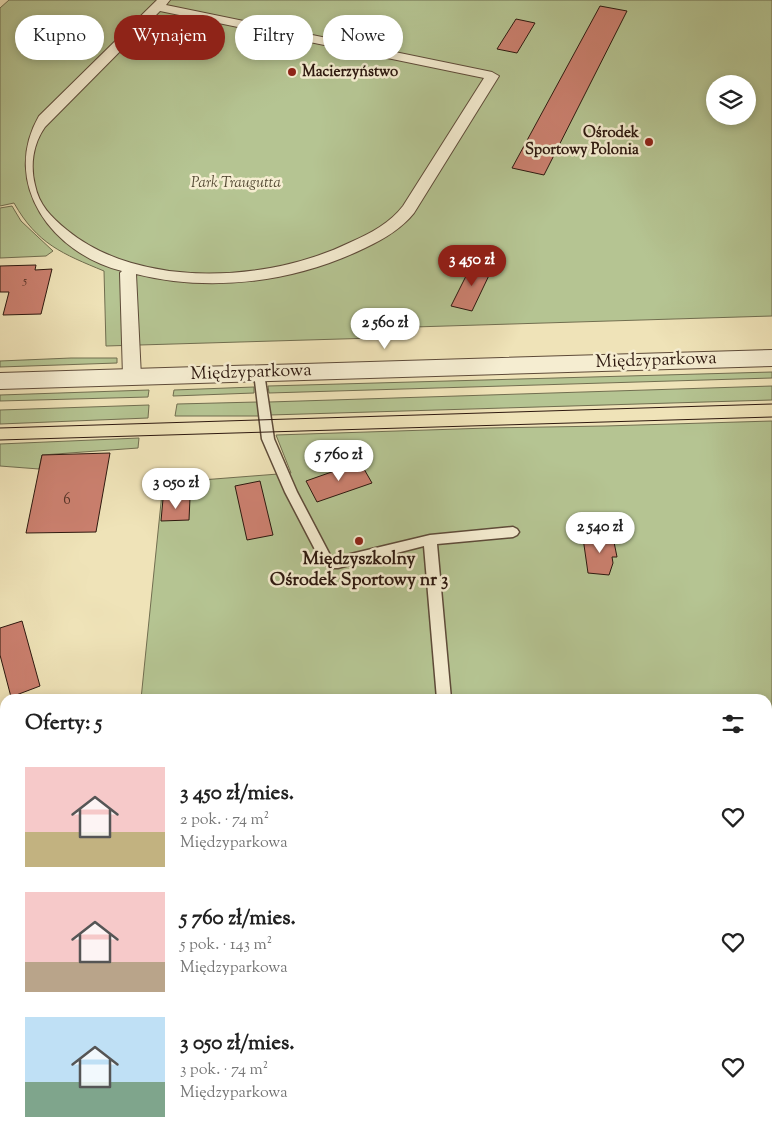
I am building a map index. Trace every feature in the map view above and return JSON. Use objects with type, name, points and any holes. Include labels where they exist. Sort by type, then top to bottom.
[{"type":"street","points":[[160,4],[492,76],[405,214],[384,231],[360,246],[307,266],[254,276],[200,278],[132,269],[83,250],[52,227],[32,201],[28,188],[25,162],[27,150],[39,125],[160,4]]},
{"type":"street","points":[[132,269],[128,273],[132,377]]},
{"type":"street","name":"Międzyparkowa","points":[[0,381],[772,358]]},
{"type":"lane","points":[[259,373],[268,439],[291,492],[326,559],[332,563],[430,540],[513,532]]},
{"type":"lane","points":[[430,540],[444,694]]},
{"type":"green space","name":"Park Traugutta","points":[[9,0],[772,0],[772,316],[414,327],[408,337],[106,346],[104,271],[52,246],[32,229],[14,203],[0,206],[0,8]]},
{"type":"green space","points":[[12,206],[21,221],[53,251],[46,256],[0,258],[0,208]]},
{"type":"green space","points":[[117,358],[117,363],[0,367],[0,361]]},
{"type":"green space","points":[[772,372],[772,378],[269,393],[268,386]]},
{"type":"green space","points":[[772,386],[772,400],[270,415],[269,402]]},
{"type":"green space","points":[[254,387],[254,393],[173,396],[174,390]]},
{"type":"green space","points":[[149,390],[148,397],[0,401],[0,395]]},
{"type":"green space","points":[[257,402],[259,416],[175,416],[177,404]]},
{"type":"green space","points":[[149,405],[148,418],[0,424],[0,410]]},
{"type":"green space","name":"Międzyszkolny Ośrodek Sportowy nr 3","points":[[772,421],[772,694],[142,694],[163,483],[291,473],[276,435]]},
{"type":"green space","points":[[139,438],[138,448],[42,455],[39,469],[0,466],[0,444]]},
{"type":"building","points":[[600,6],[627,11],[544,175],[512,168]]},
{"type":"building","points":[[516,19],[535,23],[517,53],[497,49]]},
{"type":"building","points":[[473,262],[493,267],[472,311],[451,306]]},
{"type":"building","points":[[36,265],[35,270],[52,269],[41,314],[3,315],[9,292],[0,292],[0,266]]},
{"type":"building","points":[[110,453],[96,532],[26,533],[42,455]]},
{"type":"building","points":[[360,462],[372,483],[317,502],[306,481]]},
{"type":"building","points":[[260,481],[273,535],[247,540],[235,486]]},
{"type":"building","points":[[190,498],[189,520],[161,521],[163,499]]},
{"type":"building","points":[[613,537],[617,557],[612,557],[613,563],[609,575],[588,573],[583,538]]},
{"type":"building","points":[[22,621],[40,686],[19,694],[10,694],[0,655],[0,628]]},
{"type":"tram line","points":[[0,428],[772,404]]},
{"type":"tram line","points":[[0,440],[772,417]]},
{"type":"place","name":"Macierzyństwo","points":[[292,72]]},
{"type":"place","name":"Ośrodek Sportowy Polonia","points":[[649,142]]},
{"type":"place","name":"Międzyszkolny Ośrodek Sportowy nr 3","points":[[359,541]]}]
